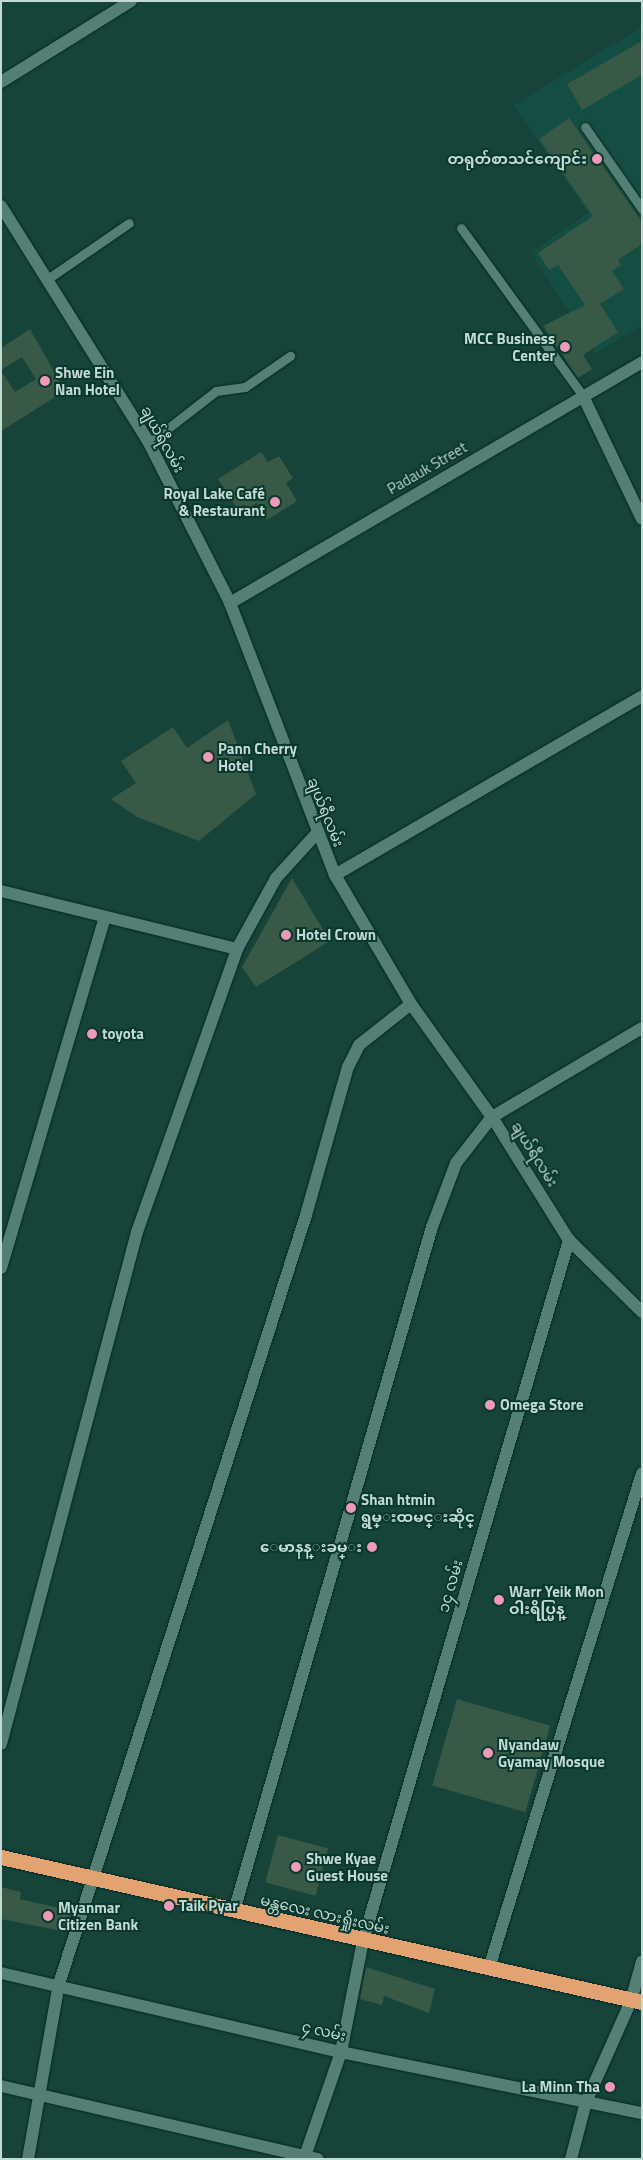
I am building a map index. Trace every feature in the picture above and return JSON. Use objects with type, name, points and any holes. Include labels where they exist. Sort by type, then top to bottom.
[{"type":"highway","name":"မန္တလေး လားရှိုးလမ်း","points":[[1,1857],[94,1876],[363,1941],[636,2001]]},
{"type":"street","points":[[1,82],[131,1]]},
{"type":"street","name":"ချယ်ရီလမ်း","points":[[1,206],[49,278],[149,444],[230,603],[316,834],[335,876],[411,1004],[492,1117],[569,1240],[642,1312]]},
{"type":"street","name":"Padauk Street","points":[[230,603],[642,362]]},
{"type":"street","points":[[583,396],[642,519]]},
{"type":"street","points":[[335,876],[642,696]]},
{"type":"street","points":[[1,1744],[137,1232],[237,949],[276,878],[316,834]]},
{"type":"street","points":[[1,891],[237,949]]},
{"type":"street","points":[[1,1268],[105,916]]},
{"type":"street","points":[[28,2159],[42,2095],[59,1984],[306,1215],[348,1067],[359,1045],[411,1004]]},
{"type":"street","points":[[234,1911],[432,1227],[456,1163],[492,1117],[642,1028]]},
{"type":"street","name":"၁၄ လမ်း","points":[[304,2158],[341,2052],[363,1941],[569,1240]]},
{"type":"street","points":[[489,1968],[642,1473]]},
{"type":"street","points":[[571,2159],[586,2102],[636,2001],[642,1961]]},
{"type":"street","name":"၄ လမ်း","points":[[1,1973],[59,1984],[341,2052],[642,2114]]},
{"type":"street","points":[[1,2086],[304,2158],[318,2159]]},
{"type":"lane","points":[[585,127],[642,210]]},
{"type":"lane","points":[[49,278],[129,223]]},
{"type":"lane","points":[[461,228],[583,396]]},
{"type":"lane","points":[[149,444],[216,390],[245,387],[290,356]]},
{"type":"shaded area","name":"တရုတ်စာသင်ကျောင်း","points":[[642,27],[642,325],[595,353],[531,252],[588,213],[514,105]]},
{"type":"building","points":[[642,41],[642,75],[582,110],[567,84]]},
{"type":"building","points":[[569,118],[642,222],[642,244],[618,260],[621,265],[612,271],[624,289],[600,304],[618,332],[583,355],[592,369],[578,378],[543,326],[585,305],[558,265],[549,270],[538,253],[593,216],[539,139]]},
{"type":"building","points":[[30,329],[65,391],[1,431],[1,371],[15,392],[36,379],[22,357],[1,370],[1,348]]},
{"type":"building","points":[[261,452],[268,462],[279,456],[293,478],[286,483],[297,501],[267,520],[257,503],[240,513],[218,479]]},
{"type":"building","name":"Pann Cherry Hotel","points":[[228,720],[256,794],[199,841],[137,817],[111,799],[136,783],[121,761],[173,727],[187,748]]},
{"type":"building","points":[[292,878],[330,941],[256,987],[242,967]]},
{"type":"building","points":[[457,1699],[550,1726],[525,1812],[432,1786]]},
{"type":"building","points":[[278,1835],[328,1848],[316,1896],[265,1882]]},
{"type":"building","points":[[1,1887],[21,1892],[20,1899],[72,1911],[67,1932],[1,1919]]},
{"type":"building","points":[[366,1967],[435,1989],[429,2013],[384,1996],[382,2005],[360,1999]]},
{"type":"place","name":"တရုတ်စာသင်ကျောင်း","points":[[597,159]]},
{"type":"place","name":"MCC Business Center","points":[[565,347]]},
{"type":"place","name":"Shwe Ein Nan Hotel","points":[[45,381]]},
{"type":"place","name":"Royal Lake Café & Restaurant","points":[[275,502]]},
{"type":"place","name":"Pann Cherry Hotel","points":[[208,757]]},
{"type":"place","name":"Hotel Crown","points":[[286,935]]},
{"type":"place","name":"toyota","points":[[92,1034]]},
{"type":"place","name":"Omega Store","points":[[490,1405]]},
{"type":"place","name":"Shan htmin ရွမ္းထမင္းဆိုင္","points":[[351,1508]]},
{"type":"place","name":"ေမာနန္းခမ္း","points":[[372,1547]]},
{"type":"place","name":"Warr Yeik Mon ဝါးရိပ္မြန္","points":[[499,1600]]},
{"type":"place","name":"Nyandaw Gyamay Mosque","points":[[488,1753]]},
{"type":"place","name":"Shwe Kyae Guest House","points":[[296,1867]]},
{"type":"place","name":"Taik Pyar","points":[[169,1906]]},
{"type":"place","name":"Myanmar Citizen Bank","points":[[48,1916]]},
{"type":"place","name":"La Minn Tha","points":[[610,2087]]}]
